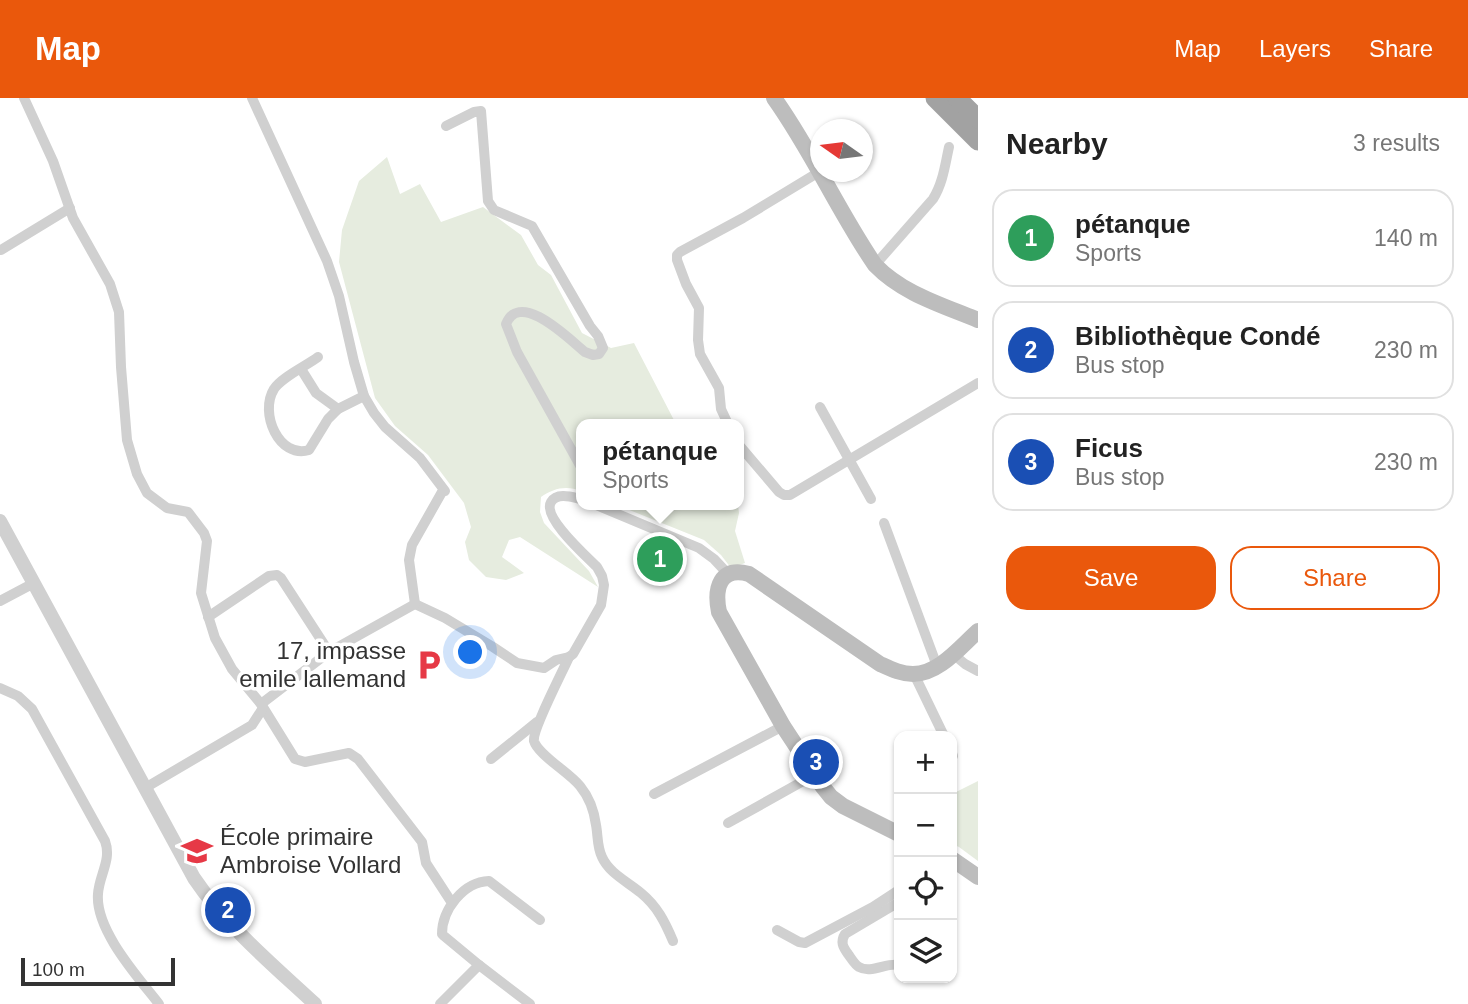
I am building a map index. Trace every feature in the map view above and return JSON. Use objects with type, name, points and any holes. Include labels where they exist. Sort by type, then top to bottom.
[{"type":"highway","points":[[935,98],[978,141]]},
{"type":"highway","points":[[957,98],[978,119]]},
{"type":"main road","points":[[774,98],[795,127],[810,156]]},
{"type":"main road","points":[[824,182],[875,265],[887,277],[904,289],[978,320]]},
{"type":"main road","points":[[894,832],[843,806],[831,797],[814,775],[783,726],[719,612],[718,586],[728,574],[749,574],[880,664],[914,674],[937,666],[978,631]]},
{"type":"main road","points":[[957,866],[978,877]]},
{"type":"street","points":[[24,98],[53,160],[73,218],[110,284],[119,312],[127,440],[137,474],[147,493],[167,508],[188,512],[204,533],[206,541],[201,593],[215,638],[232,669],[262,706],[285,747],[295,759],[305,762],[349,752],[358,759],[422,842],[426,863],[452,903]]},
{"type":"street","points":[[252,98],[327,261],[339,296],[363,396],[385,426],[420,458],[445,491],[412,545],[409,560],[415,604]]},
{"type":"street","points":[[446,126],[481,111],[488,201],[494,210],[532,226],[590,326],[598,335],[603,348],[593,355],[585,352],[534,313],[514,314],[506,324],[517,352],[576,458]]},
{"type":"street","points":[[875,265],[933,199],[943,176],[948,147]]},
{"type":"street","points":[[726,419],[721,409],[719,388],[700,354],[699,308],[686,284],[677,255],[810,178]]},
{"type":"street","points":[[1,250],[70,208]]},
{"type":"street","points":[[318,358],[282,381],[274,389],[269,404],[274,429],[289,450],[301,453],[310,449],[338,408],[363,396]]},
{"type":"street","points":[[301,369],[316,393],[338,408]]},
{"type":"street","points":[[744,451],[779,492],[790,495],[978,383]]},
{"type":"street","points":[[820,407],[872,499]]},
{"type":"street","points":[[576,498],[555,498],[549,508],[554,521],[597,567],[602,576],[604,595],[577,649],[569,657],[539,720],[534,740],[539,750],[563,769],[589,799],[602,858],[612,871],[655,906],[673,941]]},
{"type":"street","points":[[610,510],[699,548],[728,574]]},
{"type":"street","points":[[0,521],[194,878],[211,903],[232,926],[315,1004]]},
{"type":"street","points":[[884,523],[937,666]]},
{"type":"street","points":[[208,617],[270,576],[277,575],[329,652]]},
{"type":"street","points":[[0,601],[34,583]]},
{"type":"street","points":[[145,789],[252,725],[262,706],[329,652],[415,604]]},
{"type":"street","points":[[415,604],[445,618],[517,663],[544,668],[556,660],[569,657]]},
{"type":"street","points":[[953,654],[978,671]]},
{"type":"street","points":[[914,674],[942,731]]},
{"type":"street","points":[[0,688],[18,696],[32,709],[105,841],[108,853],[98,894],[99,909],[119,952],[159,1004]]},
{"type":"street","points":[[491,759],[539,720]]},
{"type":"street","points":[[654,794],[783,726]]},
{"type":"street","points":[[728,823],[814,775]]},
{"type":"street","points":[[530,1004],[442,934],[442,923],[460,893],[481,881],[489,881],[540,920]]},
{"type":"street","points":[[776,930],[805,943],[894,893]]},
{"type":"street","points":[[894,905],[845,933],[842,939],[842,946],[858,967],[863,969],[894,963]]},
{"type":"street","points":[[440,1004],[479,965]]},
{"type":"shaded area","points":[[387,157],[400,194],[420,184],[441,222],[483,207],[521,235],[538,265],[551,275],[582,333],[611,348],[634,343],[673,419],[576,419],[576,490],[560,488],[541,497],[540,512],[544,523],[589,571],[598,587],[520,537],[509,540],[502,557],[524,573],[506,580],[486,577],[469,560],[465,542],[471,527],[464,503],[428,455],[395,426],[375,398],[339,262],[342,230],[359,181]]},
{"type":"shaded area","points":[[629,510],[739,510],[735,531],[745,563],[731,568],[704,540]]},
{"type":"shaded area","points":[[649,544],[679,557],[671,574],[642,561]]},
{"type":"shaded area","points":[[978,781],[978,861],[957,846],[957,792]]},
{"type":"place","name":"pétanque","points":[[660,559]]},
{"type":"place","name":"17, impasse emile lallemand","points":[[429,665]]},
{"type":"place","name":"Ficus","points":[[816,762]]},
{"type":"place","name":"École primaire Ambroise Vollard","points":[[197,851]]},
{"type":"place","name":"Bibliothèque Condé","points":[[228,910]]}]
